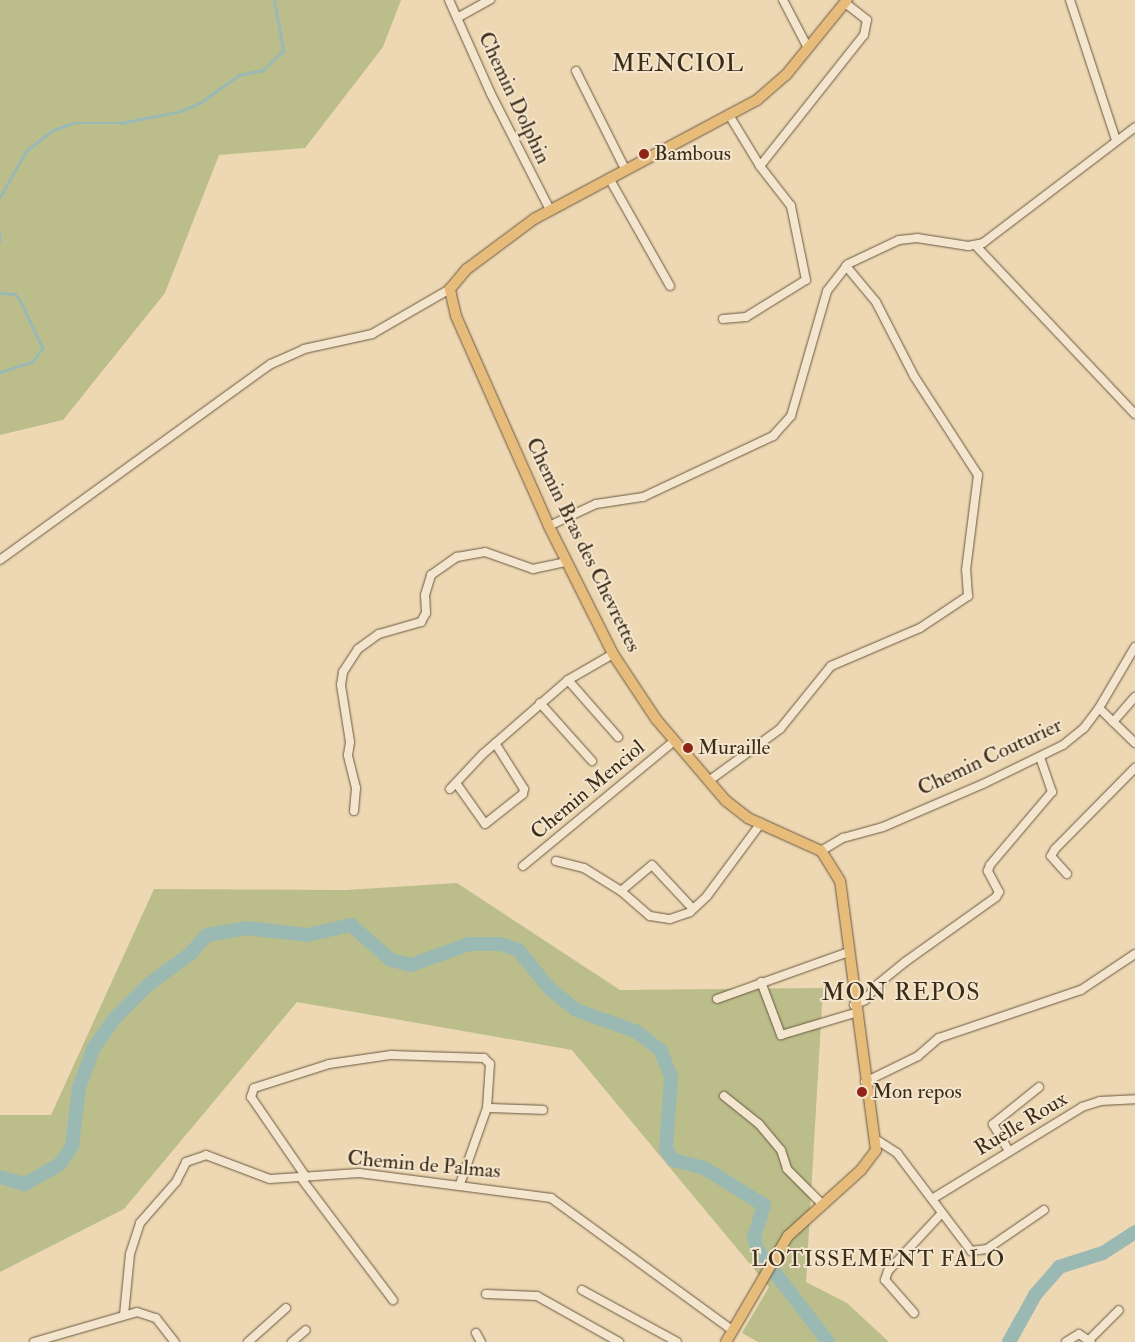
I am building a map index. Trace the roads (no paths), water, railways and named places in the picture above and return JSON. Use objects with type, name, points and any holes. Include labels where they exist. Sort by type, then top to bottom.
[{"type":"main road","points":[[450,289],[457,278],[498,243],[550,210],[730,115],[772,90],[846,1]]},
{"type":"main road","name":"Chemin Bras des Chevrettes","points":[[450,289],[456,316],[549,526],[612,654],[674,741],[738,812],[821,851]]},
{"type":"main road","points":[[726,1342],[762,1275],[797,1224],[872,1158],[877,1140],[865,1082],[840,882],[821,851]]},
{"type":"street","name":"Chemin Dolphin","points":[[449,0],[550,210]]},
{"type":"street","points":[[457,18],[490,0]]},
{"type":"street","points":[[783,0],[808,48]]},
{"type":"street","points":[[1070,0],[1116,140]]},
{"type":"street","points":[[760,166],[864,35],[867,20],[846,1]]},
{"type":"street","points":[[576,71],[625,169]]},
{"type":"street","points":[[723,319],[746,317],[806,280],[791,206],[760,166],[730,115]]},
{"type":"street","points":[[976,246],[1135,127]]},
{"type":"street","points":[[609,178],[670,286]]},
{"type":"street","points":[[549,526],[596,504],[643,497],[781,431],[791,416],[827,291],[846,266],[899,240],[917,238],[976,246],[1135,414]]},
{"type":"street","points":[[710,780],[780,729],[831,666],[920,628],[968,596],[966,570],[978,475],[914,376],[876,302],[846,266]]},
{"type":"street","points":[[0,560],[271,364],[304,350],[372,334],[450,289]]},
{"type":"street","points":[[354,811],[356,788],[348,755],[350,742],[341,685],[346,666],[358,649],[379,634],[421,622],[426,612],[425,595],[431,575],[457,557],[485,552],[533,569],[566,562]]},
{"type":"street","name":"Chemin Couturier","points":[[821,851],[1040,757],[1074,737],[1099,708],[1135,647]]},
{"type":"street","points":[[495,743],[524,789],[523,794],[485,824],[453,786],[495,743],[540,703],[568,680],[612,654]]},
{"type":"street","points":[[568,680],[618,737]]},
{"type":"street","points":[[1113,722],[1135,697]]},
{"type":"street","points":[[540,703],[592,761]]},
{"type":"street","points":[[1099,708],[1135,743]]},
{"type":"street","name":"Chemin Menciol","points":[[523,866],[674,741]]},
{"type":"street","points":[[761,982],[781,1035],[855,1009],[878,984],[905,962],[996,897],[999,892],[988,871],[990,865],[1052,792],[1040,757]]},
{"type":"street","points":[[1067,874],[1051,856],[1055,849],[1135,768]]},
{"type":"street","points":[[621,891],[652,865],[693,909],[760,823]]},
{"type":"street","name":"Chemin Menciol","points":[[556,861],[584,868],[621,891],[655,918],[678,918],[693,909]]},
{"type":"street","points":[[717,999],[848,952]]},
{"type":"street","points":[[865,1082],[918,1056],[940,1038],[1081,990],[1135,954]]},
{"type":"street","points":[[393,1300],[304,1177],[251,1097],[254,1088],[329,1064],[392,1055],[484,1058],[490,1064],[487,1108],[460,1184]]},
{"type":"street","points":[[1009,1151],[993,1124],[1040,1086]]},
{"type":"street","points":[[724,1096],[759,1124],[781,1150],[787,1169],[821,1203]]},
{"type":"street","name":"Ruelle Roux","points":[[932,1198],[1082,1107],[1100,1101],[1135,1099]]},
{"type":"street","points":[[487,1108],[543,1110]]},
{"type":"street","points":[[877,1140],[897,1153],[932,1198],[941,1214],[966,1248],[976,1252],[987,1249],[1044,1210]]},
{"type":"street","name":"Chemin de Palmas","points":[[124,1315],[136,1232],[191,1158],[213,1156],[270,1179],[359,1173],[460,1184],[551,1198],[732,1330]]},
{"type":"street","points":[[914,1313],[885,1280],[888,1270],[941,1214]]},
{"type":"street","points":[[582,1290],[677,1342]]},
{"type":"street","points":[[486,1294],[537,1296],[619,1342]]},
{"type":"street","points":[[248,1342],[286,1308]]},
{"type":"street","points":[[1066,1342],[1079,1334],[1090,1341],[1119,1310]]},
{"type":"street","points":[[34,1342],[47,1340],[137,1312],[152,1316],[175,1342]]},
{"type":"street","points":[[292,1342],[306,1330]]},
{"type":"street","points":[[476,1334],[480,1342]]},
{"type":"waterway","points":[[0,197],[26,151],[53,130],[73,123],[121,123],[181,111],[200,103],[239,75],[263,70],[283,51],[274,0]]},
{"type":"waterway","points":[[0,234],[0,241]]},
{"type":"waterway","points":[[0,293],[15,294],[20,300],[43,348],[33,362],[0,373]]},
{"type":"waterway","points":[[0,1177],[25,1184],[60,1164],[72,1146],[79,1088],[93,1049],[115,1018],[149,984],[190,954],[207,935],[246,928],[308,935],[351,925],[391,960],[411,965],[469,944],[500,944],[518,950],[550,989],[576,1010],[637,1032],[661,1051],[671,1077],[666,1150],[673,1160],[704,1168],[764,1205],[754,1237],[757,1249],[828,1342]]},
{"type":"waterway","points":[[1009,1342],[1035,1295],[1059,1267],[1103,1253],[1135,1232]]},
{"type":"place","name":"Bambous","points":[[644,154]]},
{"type":"place","name":"Muraille","points":[[688,748]]},
{"type":"place","name":"Mon repos","points":[[862,1092]]},
{"type":"district","name":"MENCIOL","points":[[678,64]]},
{"type":"district","name":"MON REPOS","points":[[901,993]]},
{"type":"district","name":"LOTISSEMENT FALO","points":[[878,1260]]}]
